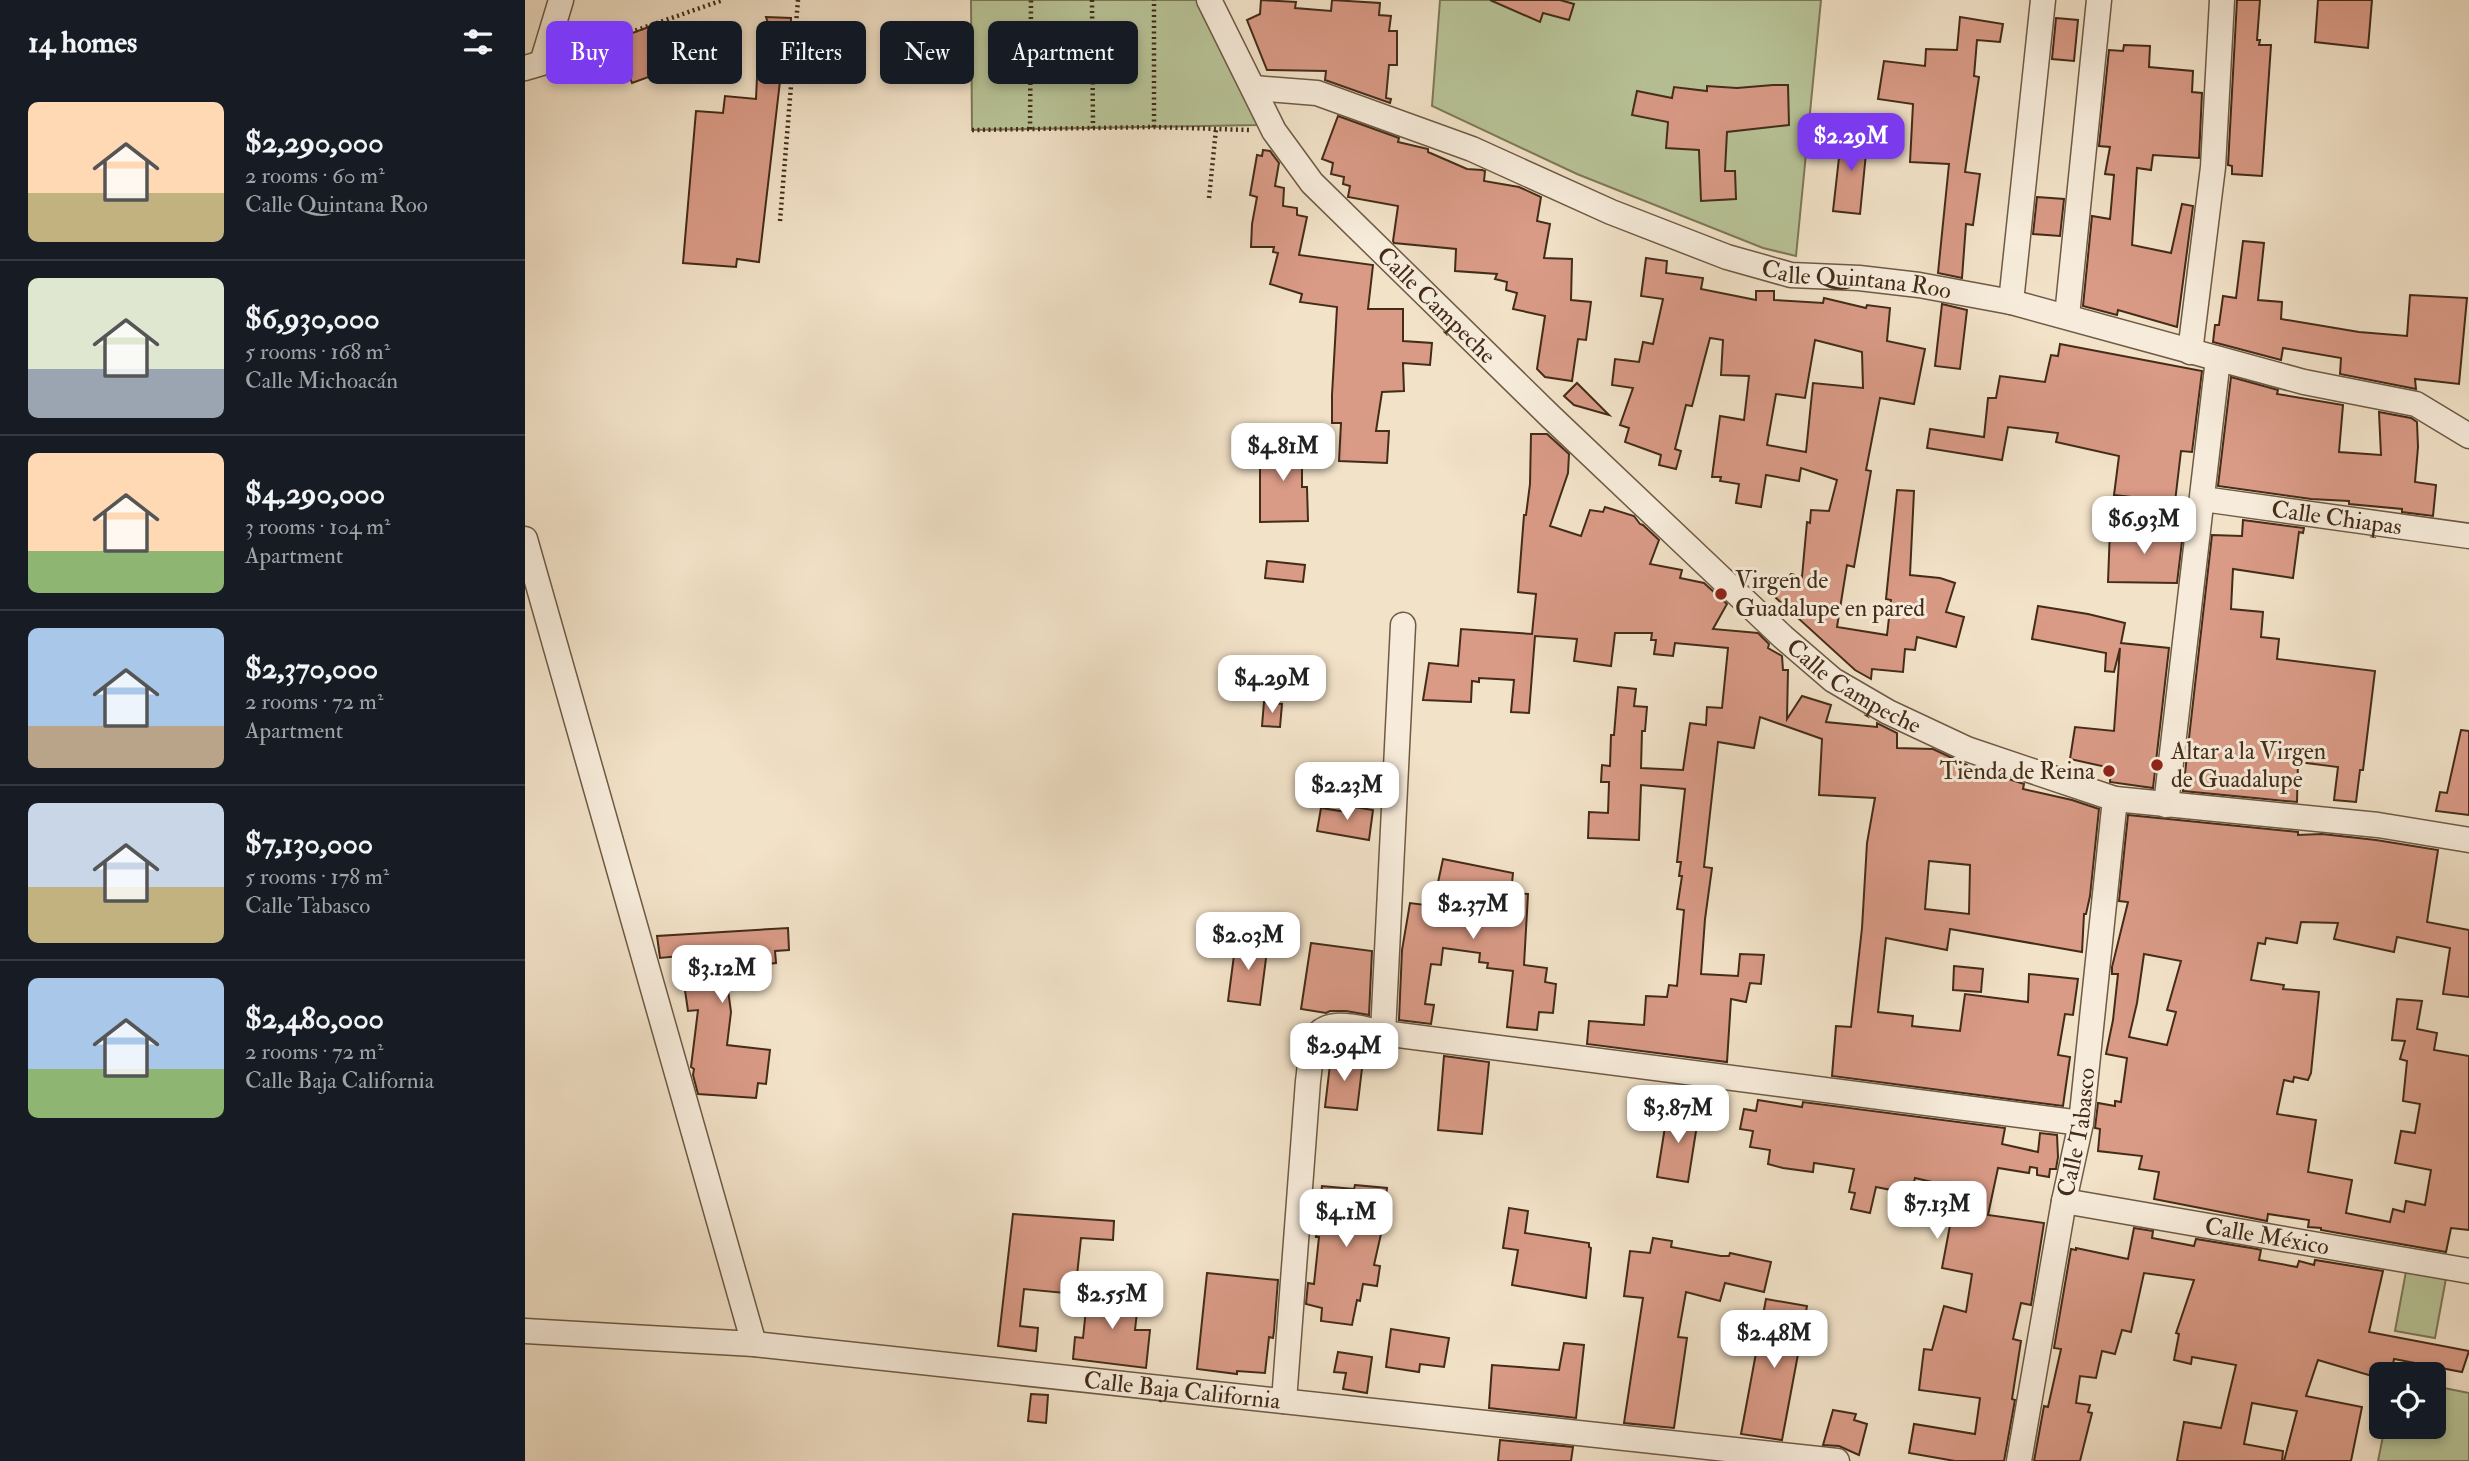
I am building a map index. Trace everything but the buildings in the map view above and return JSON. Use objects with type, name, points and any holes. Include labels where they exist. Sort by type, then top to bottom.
[{"type":"street","points":[[534,65],[561,0]]},
{"type":"street","name":"Calle Campeche","points":[[1209,0],[1274,131],[1312,183],[1550,416],[1833,680],[1888,712],[1966,749],[2115,799],[2378,825],[2469,840]]},
{"type":"street","points":[[2011,302],[2043,0]]},
{"type":"street","points":[[2067,316],[2099,0]]},
{"type":"street","points":[[2190,352],[2213,167],[2222,0]]},
{"type":"street","name":"Calle Quintana Roo","points":[[1254,88],[1317,93],[1472,149],[1611,212],[1740,261],[1791,275],[1859,278],[1919,285],[2011,302],[2304,382],[2416,404],[2469,436]]},
{"type":"street","points":[[2166,805],[2218,359]]},
{"type":"street","name":"Calle Chiapas","points":[[2203,499],[2469,536]]},
{"type":"street","points":[[525,539],[754,1344]]},
{"type":"street","points":[[1383,1033],[1403,625]]},
{"type":"street","name":"Calle Tabasco","points":[[2019,1461],[2064,1201],[2081,1123],[2115,799]]},
{"type":"street","points":[[1284,1401],[1308,1081],[1314,1040],[1326,1028],[1343,1025],[1383,1033],[2081,1123]]},
{"type":"street","name":"Calle México","points":[[2064,1201],[2469,1271]]},
{"type":"street","name":"Calle Baja California","points":[[525,1331],[754,1344],[1837,1461]]},
{"type":"path","points":[[534,65],[723,0]]},
{"type":"path","points":[[780,221],[799,0]]},
{"type":"path","points":[[1030,129],[1031,0]]},
{"type":"path","points":[[1092,0],[1093,128]]},
{"type":"path","points":[[1154,0],[1154,128]]},
{"type":"path","points":[[972,130],[1154,128],[1274,131]]},
{"type":"path","points":[[1209,198],[1216,129]]},
{"type":"green space","points":[[971,0],[1197,0],[1260,125],[972,130],[974,21],[971,21]]},
{"type":"green space","points":[[1440,0],[1821,0],[1796,256],[1763,248],[1577,174],[1432,106]]},
{"type":"green space","points":[[2407,1266],[2447,1273],[2435,1338],[2395,1331]]},
{"type":"green space","points":[[2446,1388],[2469,1393],[2469,1461],[2378,1461],[2382,1439],[2446,1439]]},
{"type":"place","name":"Virgen de Guadalupe en pared","points":[[1721,594]]},
{"type":"place","name":"Altar a la Virgen de Guadalupe","points":[[2157,765]]},
{"type":"place","name":"Tienda de Reina","points":[[2109,771]]}]
